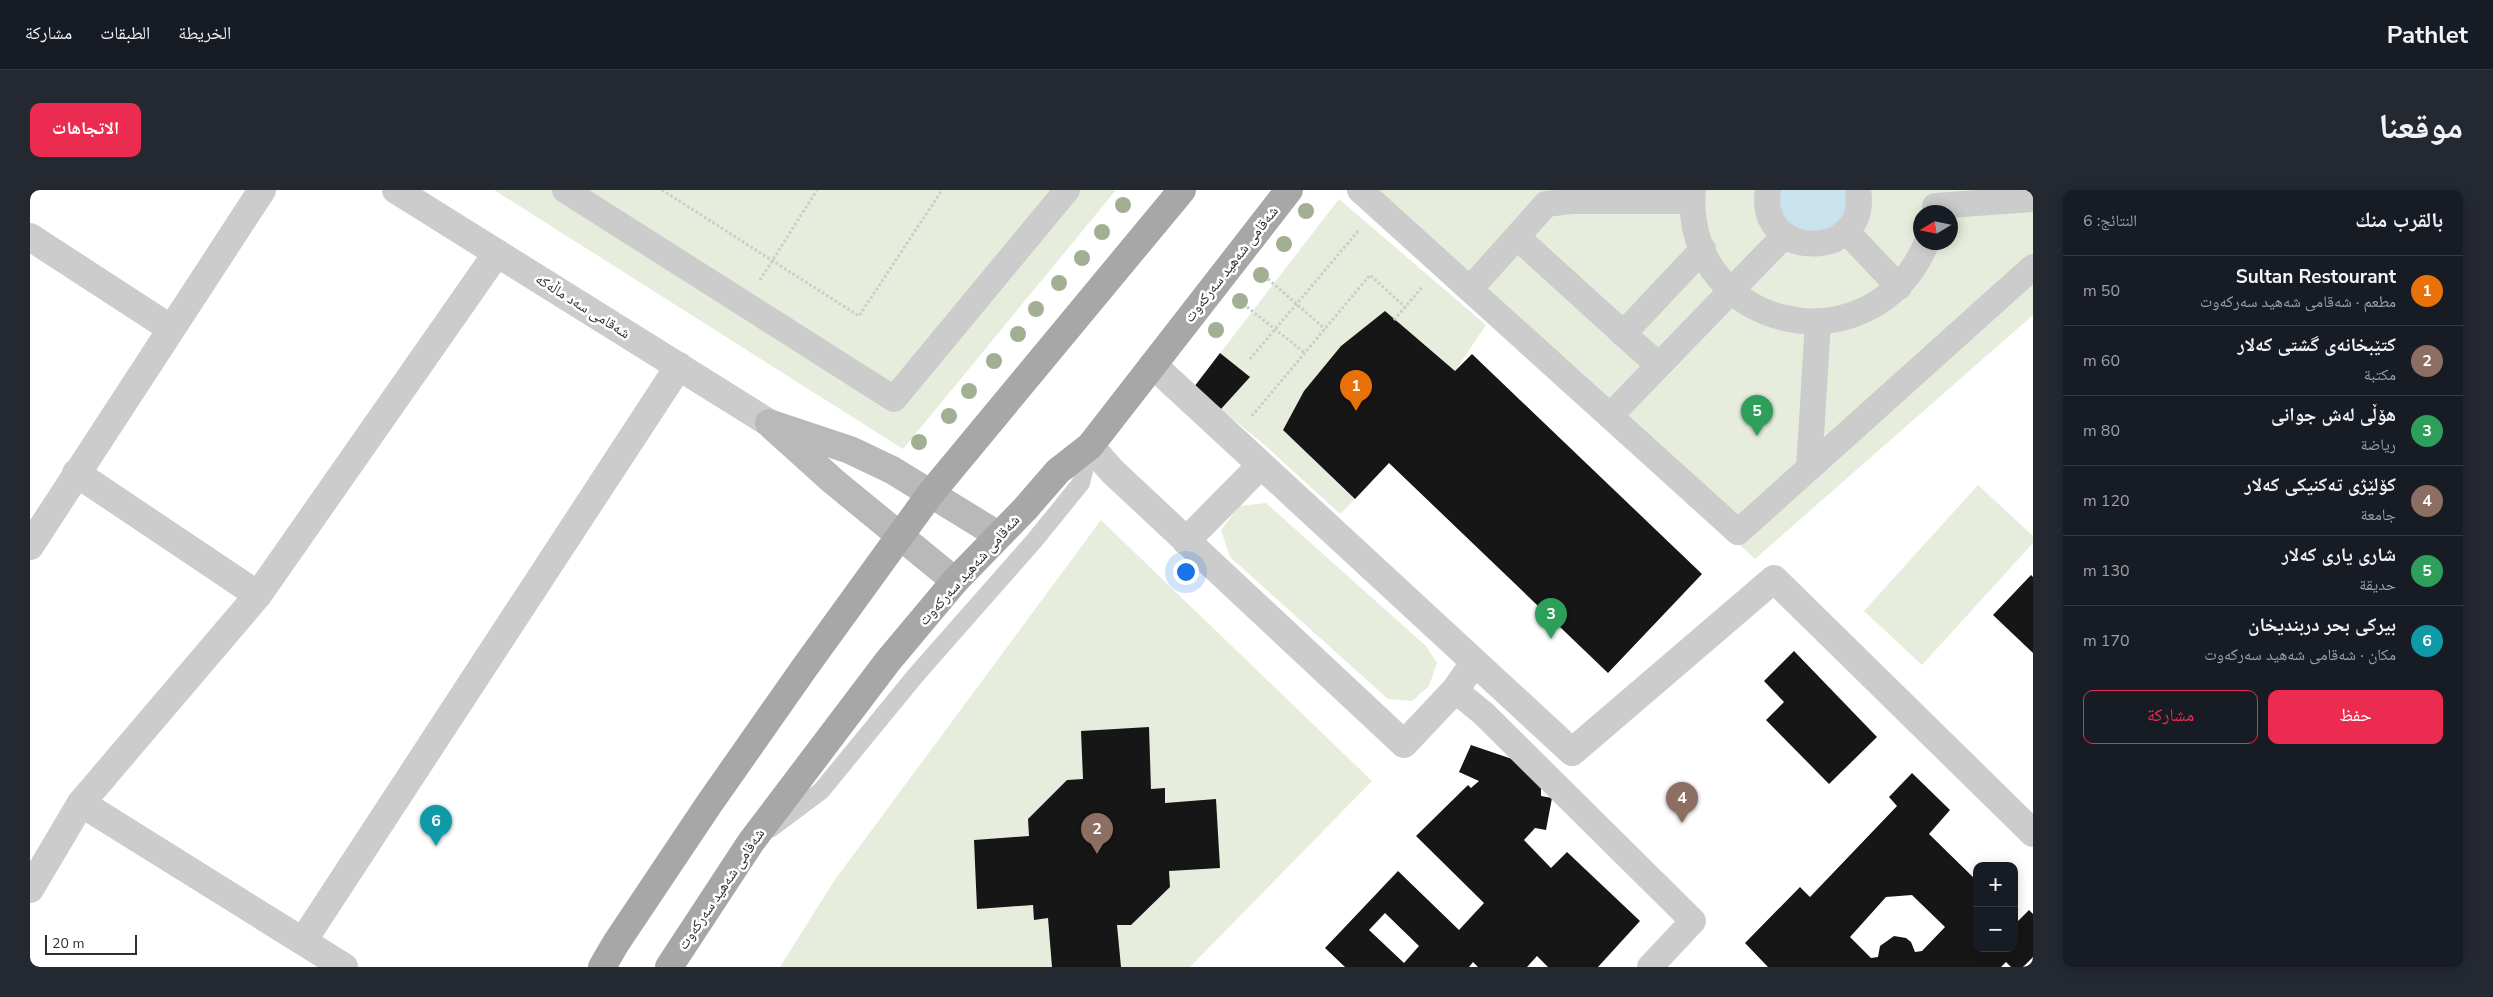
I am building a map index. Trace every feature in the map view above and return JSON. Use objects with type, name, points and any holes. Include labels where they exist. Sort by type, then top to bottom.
[{"type":"main road","points":[[602,967],[616,943],[720,788],[931,493],[1182,190]]},
{"type":"main road","name":"شەقامی شەهید سەرکەوت","points":[[669,967],[751,842],[888,661],[955,581],[1058,471],[1090,446],[1288,190]]},
{"type":"main road","points":[[770,423],[850,450],[901,475],[998,535]]},
{"type":"main road","points":[[770,423],[800,453],[955,581]]},
{"type":"street","points":[[30,546],[170,328],[262,190]]},
{"type":"street","name":"شەقامی سەد ماڵەکە","points":[[396,190],[770,423]]},
{"type":"street","points":[[565,190],[894,399],[1067,190]]},
{"type":"street","points":[[1768,190],[1771,216],[1785,235],[1798,242],[1820,244],[1834,240],[1846,231],[1857,214],[1858,190]]},
{"type":"street","points":[[1377,196],[1471,288],[1738,532],[2033,267]]},
{"type":"street","points":[[1471,288],[1546,204],[1571,196],[1692,196],[1696,228],[1710,264],[1731,289],[1752,305],[1769,314],[1788,320],[1818,322],[1846,318],[1865,311],[1899,287],[1924,250]]},
{"type":"street","points":[[1934,203],[2033,200]]},
{"type":"street","points":[[1846,231],[1899,287]]},
{"type":"street","points":[[1610,416],[1785,235]]},
{"type":"street","points":[[30,237],[170,328]]},
{"type":"street","points":[[1516,237],[1658,365]]},
{"type":"street","points":[[1623,334],[1703,249]]},
{"type":"street","points":[[30,889],[81,803],[258,595],[497,253]]},
{"type":"street","points":[[1809,468],[1818,322]]},
{"type":"street","points":[[1153,365],[1260,466],[1572,752],[1774,579],[2033,833]]},
{"type":"street","points":[[303,941],[679,366]]},
{"type":"street","points":[[1090,446],[1113,472],[1404,744],[1455,690],[1474,663]]},
{"type":"street","points":[[1186,541],[1260,466]]},
{"type":"street","points":[[76,473],[258,595]]},
{"type":"street","points":[[1455,690],[1484,714],[1693,921],[1650,967]]},
{"type":"street","points":[[81,803],[344,967]]},
{"type":"lane","points":[[751,842],[821,791],[1081,483],[1090,446]]},
{"type":"path","points":[[662,190],[859,316],[942,190]]},
{"type":"path","points":[[746,305],[817,190]]},
{"type":"path","points":[[1250,360],[1359,230]]},
{"type":"path","points":[[1249,420],[1370,274],[1405,306]]},
{"type":"path","points":[[1268,279],[1325,329]]},
{"type":"path","points":[[1247,307],[1305,353]]},
{"type":"green space","points":[[494,190],[1116,190],[903,449]]},
{"type":"green space","points":[[1350,190],[2033,190],[2033,315],[1755,559]]},
{"type":"green space","points":[[1339,199],[1486,325],[1455,371],[1384,312],[1341,346],[1304,391],[1283,430],[1355,499],[1340,514],[1267,447],[1194,387]]},
{"type":"green space","points":[[1978,485],[2033,536],[2033,543],[1922,665],[1864,611]]},
{"type":"green space","points":[[1266,503],[1426,646],[1437,663],[1429,686],[1412,701],[1388,699],[1230,557],[1221,530],[1239,506]]},
{"type":"green space","points":[[1101,520],[1372,781],[1190,967],[780,967],[834,881]]},
{"type":"water","points":[[1776,190],[1850,190],[1848,215],[1818,238],[1783,223]]},
{"type":"building","points":[[1385,311],[1455,371],[1472,354],[1702,574],[1608,673],[1389,463],[1355,499],[1283,430],[1304,391],[1341,346]]},
{"type":"building","points":[[1220,353],[1250,377],[1221,409],[1194,387]]},
{"type":"building","points":[[2031,575],[2033,577],[2033,653],[1993,615]]},
{"type":"building","points":[[1794,651],[1877,737],[1829,784],[1766,720],[1784,702],[1764,681]]},
{"type":"building","points":[[1149,727],[1151,789],[1165,788],[1165,803],[1216,799],[1220,868],[1169,871],[1170,887],[1131,925],[1117,925],[1121,967],[1052,967],[1048,918],[1034,920],[1033,905],[977,909],[974,840],[1029,836],[1028,819],[1067,780],[1083,779],[1081,731]]},
{"type":"building","points":[[1471,745],[1512,759],[1541,788],[1541,796],[1552,798],[1546,830],[1535,828],[1524,840],[1551,868],[1567,852],[1640,921],[1598,967],[1548,967],[1537,956],[1527,967],[1478,967],[1473,962],[1469,967],[1345,967],[1325,948],[1398,871],[1459,930],[1484,903],[1416,836],[1468,785],[1471,788],[1479,781],[1459,772]],"holes":[[[1385,913],[1419,946],[1404,963],[1369,930]]]},
{"type":"building","points":[[1912,773],[1950,810],[1929,834],[1973,877],[1973,952],[2018,952],[2018,921],[2029,910],[2033,914],[2033,957],[2023,967],[2011,967],[2006,962],[2001,967],[1768,967],[1745,943],[1800,887],[1810,897],[1897,806],[1889,797]],"holes":[[[1912,895],[1945,927],[1922,951],[1915,952],[1911,942],[1906,938],[1894,936],[1880,946],[1878,957],[1871,958],[1850,937],[1886,897]]]},
{"type":"place","name":"Sultan Restourant","points":[[1356,411]]},
{"type":"place","name":"شاری یاری کەلار","points":[[1757,436]]},
{"type":"place","name":"هۆڵی لەش جوانی","points":[[1551,639]]},
{"type":"place","name":"کۆلێژی تەکنیکی کەلار","points":[[1682,823]]},
{"type":"place","name":"بيركى بحر دربنديخان","points":[[436,846]]},
{"type":"place","name":"کتێبخانەی گشتی کەلار","points":[[1097,854]]}]
